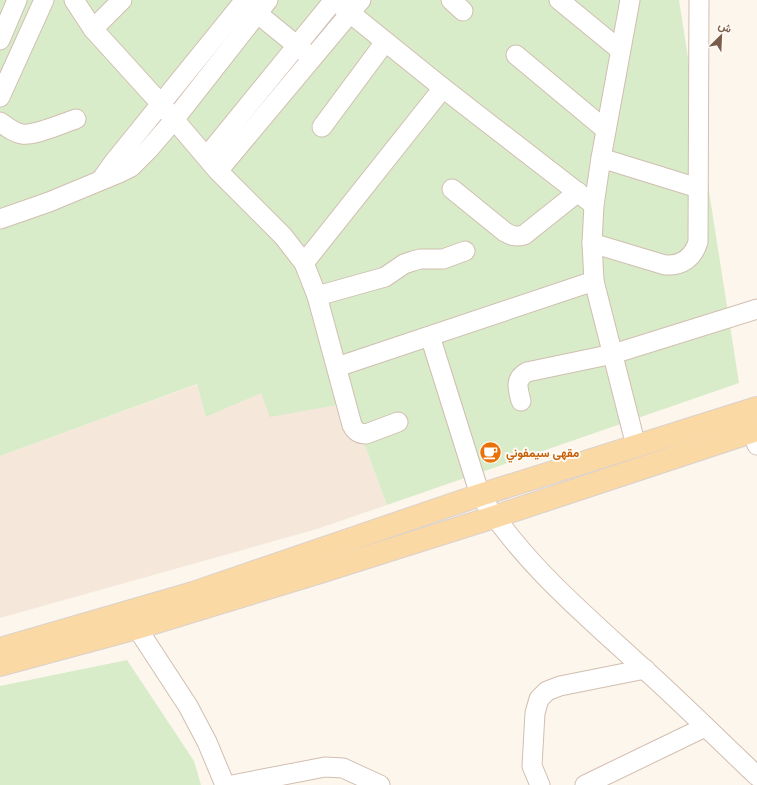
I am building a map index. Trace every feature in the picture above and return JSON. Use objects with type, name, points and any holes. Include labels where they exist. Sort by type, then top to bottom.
[{"type":"main road","points":[[0,648],[131,621],[193,593],[480,495],[757,408]]},
{"type":"main road","points":[[0,665],[131,621],[494,517],[755,435]]},
{"type":"street","points":[[0,40],[18,0]]},
{"type":"street","points":[[0,97],[44,0]]},
{"type":"street","points":[[74,0],[93,29],[207,156],[218,171],[283,236],[304,263],[317,296],[354,429],[362,434],[366,434],[398,422]]},
{"type":"street","points":[[93,29],[122,0]]},
{"type":"street","points":[[207,156],[334,0],[356,7],[385,42],[594,205]]},
{"type":"street","points":[[559,0],[620,50]]},
{"type":"street","points":[[630,0],[601,158],[594,205],[592,243],[594,281],[636,446]]},
{"type":"street","points":[[592,243],[672,266],[686,261],[692,256],[698,242],[698,0]]},
{"type":"street","points":[[254,4],[297,46],[313,59]]},
{"type":"street","points":[[101,180],[161,104],[254,4]]},
{"type":"street","points":[[0,219],[50,202],[131,166],[174,120],[254,4]]},
{"type":"street","points":[[218,171],[356,7]]},
{"type":"street","points":[[322,127],[385,42]]},
{"type":"street","points":[[516,55],[606,130]]},
{"type":"street","points":[[304,263],[443,88]]},
{"type":"street","points":[[0,122],[21,134],[31,134],[76,119]]},
{"type":"street","points":[[601,158],[698,188]]},
{"type":"street","points":[[452,189],[505,232],[511,236],[517,237],[529,232],[578,192]]},
{"type":"street","points":[[317,296],[385,277],[404,264],[413,261],[420,259],[443,259],[465,251]]},
{"type":"street","points":[[337,367],[594,281]]},
{"type":"street","points":[[521,401],[517,386],[518,381],[519,377],[527,372],[613,354],[757,309]]},
{"type":"street","points":[[430,336],[480,495],[494,517],[520,550],[559,592],[645,669],[757,776]]},
{"type":"street","points":[[131,621],[188,706],[208,742],[225,785]]},
{"type":"street","points":[[540,785],[532,766],[535,713],[539,700],[547,691],[560,686],[645,669]]},
{"type":"street","points":[[585,785],[705,727]]},
{"type":"street","points":[[232,785],[325,767],[343,768],[380,785]]},
{"type":"shaded area","points":[[198,384],[206,417],[261,392],[349,403],[387,505],[317,529],[0,618],[0,456]]},
{"type":"green space","points":[[0,0],[679,0],[739,383],[387,505],[349,403],[270,417],[261,393],[206,417],[197,384],[0,456]]},
{"type":"green space","points":[[127,660],[194,761],[201,785],[0,785],[0,686]]},
{"type":"place","name":"مقهى سيمفوني","points":[[491,453]]}]
